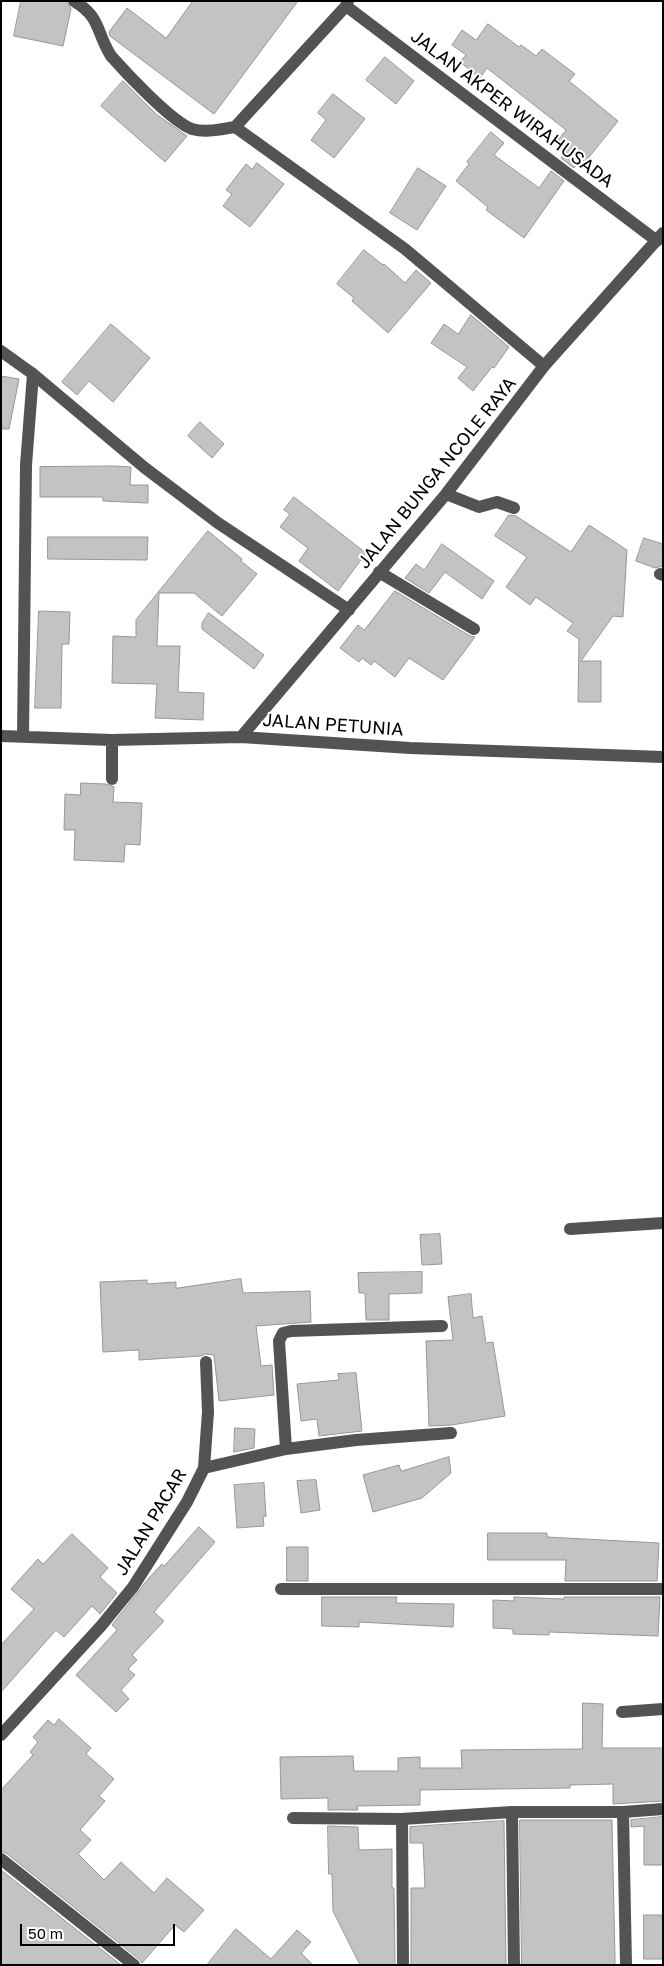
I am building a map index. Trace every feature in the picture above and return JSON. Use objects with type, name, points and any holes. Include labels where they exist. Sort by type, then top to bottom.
[{"type":"street","points":[[74,1],[88,10],[94,18],[111,56],[173,116],[192,129],[210,131],[235,126],[347,3]]},
{"type":"street","name":"JALAN AKPER WIRAHUSADA","points":[[347,3],[660,237]]},
{"type":"street","points":[[235,126],[405,249],[544,366]]},
{"type":"street","name":"JALAN BUNGA NCOLE RAYA","points":[[241,737],[446,494],[544,366],[660,237]]},
{"type":"street","points":[[1,351],[34,374],[145,468],[218,523],[349,610]]},
{"type":"street","points":[[24,736],[26,465],[34,374]]},
{"type":"street","points":[[446,494],[479,507],[497,502],[514,508]]},
{"type":"street","points":[[380,572],[474,629]]},
{"type":"street","name":"JALAN PETUNIA","points":[[1,736],[112,740],[241,737],[410,748],[663,757]]},
{"type":"street","points":[[112,740],[112,779]]},
{"type":"street","points":[[570,1229],[663,1223]]},
{"type":"street","points":[[286,1449],[279,1341],[283,1333],[291,1331],[442,1326]]},
{"type":"street","points":[[204,1468],[208,1412],[206,1362]]},
{"type":"street","name":"JALAN PACAR","points":[[1,1735],[101,1626],[133,1587],[187,1502],[204,1468],[286,1449],[356,1440],[451,1433]]},
{"type":"street","points":[[281,1590],[663,1589]]},
{"type":"street","points":[[622,1712],[663,1709]]},
{"type":"street","points":[[293,1818],[402,1819],[512,1812],[623,1812],[663,1809]]},
{"type":"street","points":[[512,1812],[514,1965]]},
{"type":"street","points":[[623,1812],[626,1965]]},
{"type":"street","points":[[402,1819],[403,1965]]},
{"type":"street","points":[[1,1859],[134,1965]]},
{"type":"building","points":[[21,1],[66,1],[71,9],[63,46],[14,36]]},
{"type":"building","points":[[193,1],[298,1],[214,114],[110,36],[109,32],[127,8],[166,38]]},
{"type":"building","points":[[488,24],[519,47],[521,45],[536,56],[542,49],[575,74],[569,81],[618,121],[585,162],[581,158],[574,168],[561,158],[568,148],[558,140],[566,130],[487,68],[480,78],[460,62],[466,55],[452,45],[462,30],[476,40]]},
{"type":"building","points":[[385,57],[414,81],[396,104],[366,80]]},
{"type":"building","points":[[123,81],[156,114],[187,136],[165,162],[101,106]]},
{"type":"building","points":[[333,94],[365,119],[334,158],[311,140],[326,120],[318,113]]},
{"type":"building","points":[[491,132],[504,143],[494,155],[539,188],[551,171],[564,181],[524,238],[486,210],[488,207],[456,181],[469,164],[467,162]]},
{"type":"building","points":[[257,163],[284,184],[250,227],[223,206],[232,194],[226,190],[246,164],[252,169]]},
{"type":"building","points":[[418,168],[446,186],[417,230],[390,213]]},
{"type":"building","points":[[364,250],[384,264],[405,283],[416,270],[431,283],[388,333],[352,301],[354,298],[337,284]]},
{"type":"building","points":[[471,315],[509,347],[494,368],[492,367],[473,391],[458,378],[467,367],[431,343],[444,324],[458,334]]},
{"type":"building","points":[[111,324],[150,358],[113,402],[89,381],[77,395],[62,382]]},
{"type":"building","points":[[1,376],[19,379],[9,429],[1,429]]},
{"type":"building","points":[[200,422],[224,444],[212,458],[188,436]]},
{"type":"building","points":[[40,467],[131,467],[130,485],[148,485],[148,503],[103,501],[103,497],[40,497]]},
{"type":"building","points":[[294,497],[366,553],[338,591],[299,561],[308,548],[280,527],[290,514],[284,510]]},
{"type":"building","points":[[509,515],[516,516],[571,552],[589,525],[627,550],[623,617],[613,616],[581,661],[601,661],[601,702],[578,702],[579,639],[567,631],[573,623],[536,597],[530,605],[506,587],[527,557],[495,536]]},
{"type":"building","points":[[208,531],[257,574],[222,616],[194,593],[159,593],[157,646],[180,646],[178,692],[204,693],[203,720],[155,718],[157,684],[112,683],[113,636],[136,637],[136,620]]},
{"type":"building","points":[[48,537],[148,537],[147,560],[48,559]]},
{"type":"building","points":[[644,538],[663,544],[663,566],[655,568],[636,561]]},
{"type":"building","points":[[442,544],[494,581],[482,599],[445,572],[429,593],[405,578],[416,564],[424,570]]},
{"type":"building","points":[[395,591],[470,636],[475,637],[443,680],[409,658],[395,677],[374,661],[371,665],[362,658],[359,662],[340,648],[358,625],[364,630]]},
{"type":"building","points":[[39,611],[70,612],[69,644],[62,644],[61,708],[35,708]]},
{"type":"building","points":[[209,613],[264,655],[254,669],[202,629],[202,623]]},
{"type":"building","points":[[81,783],[106,784],[114,787],[113,802],[142,803],[140,845],[125,844],[124,862],[74,860],[75,830],[64,830],[65,794],[80,795]]},
{"type":"building","points":[[440,1234],[442,1264],[422,1265],[420,1235]]},
{"type":"building","points":[[422,1272],[422,1293],[389,1294],[389,1320],[366,1320],[365,1293],[359,1293],[358,1273]]},
{"type":"building","points":[[241,1279],[243,1293],[310,1291],[311,1322],[256,1326],[261,1366],[272,1365],[274,1395],[219,1401],[214,1355],[205,1354],[201,1356],[139,1360],[139,1350],[103,1352],[100,1282],[147,1280],[147,1284],[176,1282],[176,1288]]},
{"type":"building","points":[[471,1294],[473,1318],[482,1316],[486,1343],[493,1342],[505,1416],[452,1425],[429,1426],[426,1341],[453,1340],[448,1297]]},
{"type":"building","points":[[356,1373],[362,1431],[319,1436],[317,1419],[301,1421],[297,1384],[339,1380],[338,1374]]},
{"type":"building","points":[[235,1428],[255,1429],[254,1448],[234,1452]]},
{"type":"building","points":[[449,1457],[451,1473],[422,1498],[373,1512],[363,1475],[399,1465],[401,1471]]},
{"type":"building","points":[[316,1480],[320,1510],[301,1513],[297,1481]]},
{"type":"building","points":[[264,1483],[266,1516],[263,1517],[264,1526],[237,1528],[234,1485]]},
{"type":"building","points":[[199,1527],[215,1542],[154,1612],[164,1621],[132,1655],[137,1660],[128,1669],[135,1675],[121,1690],[129,1699],[116,1712],[76,1675],[117,1630],[112,1625],[148,1579],[162,1564],[164,1566]]},
{"type":"building","points":[[488,1533],[547,1533],[547,1537],[659,1543],[657,1581],[565,1581],[566,1560],[488,1560]]},
{"type":"building","points":[[72,1534],[108,1568],[100,1577],[117,1593],[100,1614],[92,1606],[64,1637],[56,1630],[1,1692],[1,1645],[34,1609],[11,1589],[38,1559],[43,1564]]},
{"type":"building","points":[[287,1547],[308,1547],[308,1581],[287,1581]]},
{"type":"building","points":[[322,1597],[397,1597],[396,1603],[454,1604],[453,1627],[359,1622],[359,1627],[322,1626]]},
{"type":"building","points":[[514,1597],[564,1599],[564,1597],[660,1597],[658,1636],[549,1632],[549,1635],[513,1634],[513,1629],[493,1628],[493,1600],[514,1601]]},
{"type":"building","points":[[583,1703],[603,1704],[602,1748],[663,1748],[663,1801],[613,1804],[613,1784],[570,1785],[570,1788],[420,1790],[420,1805],[357,1806],[358,1810],[328,1810],[328,1798],[281,1799],[280,1757],[353,1756],[354,1771],[398,1771],[398,1758],[420,1757],[420,1768],[462,1768],[461,1750],[582,1749]]},
{"type":"building","points":[[59,1719],[91,1748],[86,1754],[114,1779],[99,1796],[105,1801],[80,1830],[91,1840],[78,1854],[104,1880],[121,1862],[154,1893],[167,1878],[204,1910],[184,1932],[175,1925],[142,1963],[6,1853],[1,1851],[1,1790],[33,1755],[30,1752],[38,1742],[33,1737],[48,1720],[54,1725]]},
{"type":"building","points":[[663,1817],[663,1865],[644,1865],[644,1826],[631,1827],[631,1820]]},
{"type":"building","points":[[520,1820],[612,1820],[615,1959],[613,1965],[522,1965]]},
{"type":"building","points":[[504,1821],[506,1965],[411,1965],[411,1888],[425,1888],[423,1843],[410,1843],[410,1827]]},
{"type":"building","points":[[328,1826],[358,1827],[359,1850],[392,1849],[395,1965],[360,1965],[333,1911],[332,1874],[329,1874]]},
{"type":"building","points":[[1,1870],[121,1965],[1,1965]]},
{"type":"building","points":[[644,1915],[663,1915],[663,1959],[644,1959]]},
{"type":"building","points":[[236,1929],[271,1959],[297,1930],[311,1942],[301,1953],[313,1965],[207,1965]]}]
